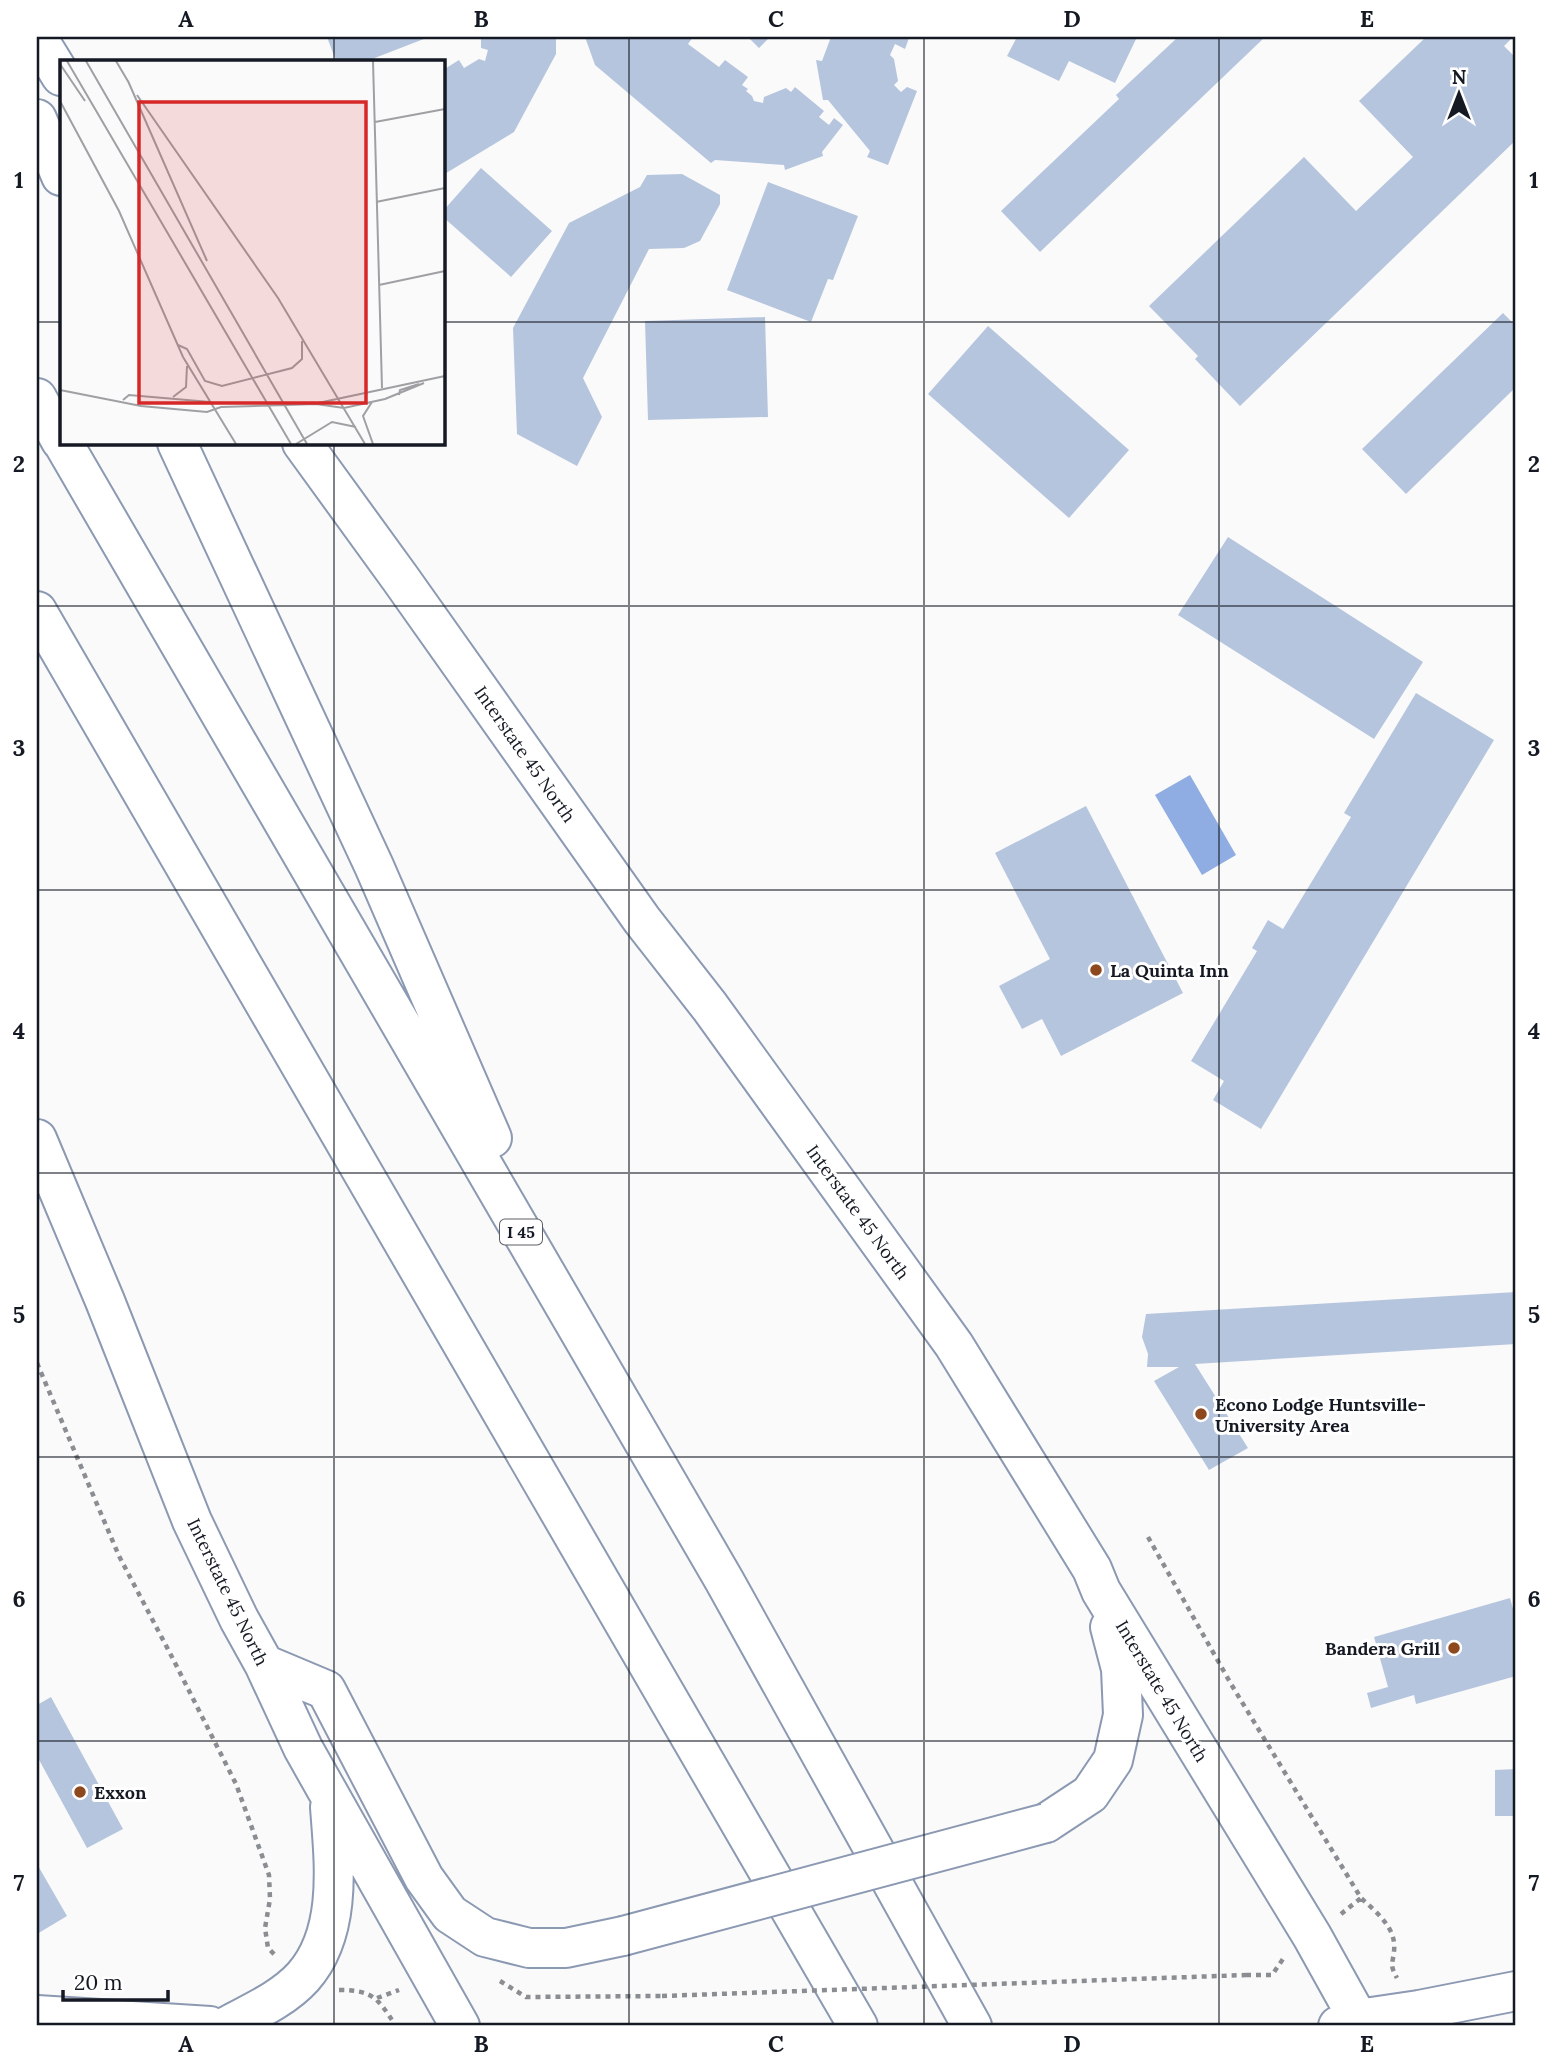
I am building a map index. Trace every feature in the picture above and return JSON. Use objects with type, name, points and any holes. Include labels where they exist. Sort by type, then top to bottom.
[{"type":"main road","points":[[37,37],[60,74]]},
{"type":"main road","points":[[37,119],[60,174]]},
{"type":"main road","name":"I 45","points":[[37,398],[60,438]]},
{"type":"main road","name":"I 45","points":[[63,444],[724,1580],[972,2026]]},
{"type":"main road","points":[[177,444],[374,866],[485,1125],[724,1580]]},
{"type":"main road","name":"Interstate 45 North","points":[[303,444],[642,920],[710,1007],[954,1345],[1312,1936],[1352,2024]]},
{"type":"main road","points":[[37,611],[858,2026]]},
{"type":"main road","name":"Interstate 45 North","points":[[37,1139],[105,1301],[192,1521],[303,1748],[460,2026]]},
{"type":"main road","points":[[264,1664],[326,1690],[424,1878],[450,1914],[485,1937],[529,1948],[566,1948],[623,1936],[1046,1823],[1090,1794],[1113,1760],[1123,1715],[1121,1669],[1101,1591]]},
{"type":"main road","points":[[227,2026],[277,1998],[303,1976],[320,1950],[332,1909],[335,1868],[328,1795]]},
{"type":"main road","points":[[1352,2024],[1516,1991]]},
{"type":"main road","points":[[37,2015],[210,2026]]},
{"type":"path","points":[[37,1363],[119,1556],[236,1784],[269,1875],[270,1899],[265,1928],[268,1948],[320,1989],[360,1992],[377,1998],[396,2026]]},
{"type":"path","points":[[1148,1537],[1231,1684],[1361,1898],[1384,1920],[1394,1937],[1391,1962],[1394,1974],[1419,2010]]},
{"type":"path","points":[[496,1979],[526,1997],[662,1996],[1246,1975]]},
{"type":"path","points":[[377,1998],[432,1978]]},
{"type":"water","points":[[1190,775],[1236,855],[1202,875],[1155,795]]},
{"type":"building","points":[[327,37],[429,37],[370,60],[336,60]]},
{"type":"building","points":[[481,37],[556,37],[556,54],[514,132],[444,174],[444,69],[459,60],[464,68],[479,59],[485,61],[488,50],[481,48]]},
{"type":"building","points":[[585,37],[693,37],[688,44],[719,67],[725,60],[748,77],[742,85],[748,89],[746,91],[754,101],[763,103],[764,97],[786,88],[791,92],[795,87],[824,111],[819,117],[829,125],[834,118],[843,125],[822,152],[823,156],[785,170],[784,165],[715,160],[711,163],[595,65]]},
{"type":"building","points":[[748,37],[770,37],[759,48]]},
{"type":"building","points":[[831,37],[909,38],[905,49],[895,44],[890,55],[894,59],[898,81],[894,85],[901,92],[907,87],[917,91],[888,165],[867,157],[870,151],[828,100],[823,100],[816,60],[822,61]]},
{"type":"building","points":[[1017,37],[1137,37],[1115,83],[1069,61],[1059,81],[1007,56]]},
{"type":"building","points":[[1178,37],[1265,37],[1040,252],[1001,211],[1119,99],[1116,95]]},
{"type":"building","points":[[1426,37],[1513,37],[1504,46],[1516,58],[1516,140],[1240,406],[1195,359],[1198,356],[1149,306],[1304,157],[1356,211],[1413,157],[1359,101]]},
{"type":"building","points":[[481,168],[552,231],[511,277],[444,218],[444,210]]},
{"type":"building","points":[[682,174],[720,195],[720,204],[700,241],[684,248],[649,249],[583,378],[602,417],[577,466],[517,434],[513,328],[569,223],[640,187],[647,175]]},
{"type":"building","points":[[768,182],[858,216],[833,280],[828,279],[811,322],[727,290]]},
{"type":"building","points":[[1503,313],[1516,326],[1516,387],[1406,494],[1362,449]]},
{"type":"building","points":[[765,317],[768,417],[648,420],[645,321]]},
{"type":"building","points":[[988,326],[1129,450],[1069,518],[928,394]]},
{"type":"building","points":[[1228,537],[1423,662],[1374,739],[1178,615]]},
{"type":"building","points":[[1416,693],[1494,740],[1261,1129],[1213,1100],[1224,1081],[1191,1061],[1257,951],[1252,948],[1268,920],[1283,929],[1351,817],[1344,813]]},
{"type":"building","points":[[1086,806],[1183,993],[1061,1056],[1042,1019],[1022,1029],[999,986],[1050,959],[995,853]]},
{"type":"building","name":"Econo Lodge Huntsville- University Area","points":[[1516,1292],[1516,1344],[1195,1364],[1248,1448],[1209,1470],[1154,1381],[1179,1367],[1147,1367],[1148,1354],[1142,1337],[1146,1314]]},
{"type":"building","points":[[1510,1598],[1516,1620],[1516,1676],[1416,1704],[1414,1695],[1371,1708],[1367,1693],[1388,1687],[1374,1637]]},
{"type":"building","name":"Exxon","points":[[51,1697],[123,1829],[87,1848],[37,1756],[37,1705]]},
{"type":"building","points":[[1516,1769],[1516,1816],[1495,1816],[1495,1770]]},
{"type":"building","points":[[37,1864],[67,1916],[37,1934]]},
{"type":"place","name":"La Quinta Inn","points":[[1096,970]]},
{"type":"place","name":"Econo Lodge Huntsville- University Area","points":[[1201,1414]]},
{"type":"place","name":"Bandera Grill","points":[[1454,1648]]},
{"type":"place","name":"Exxon","points":[[80,1792]]}]
